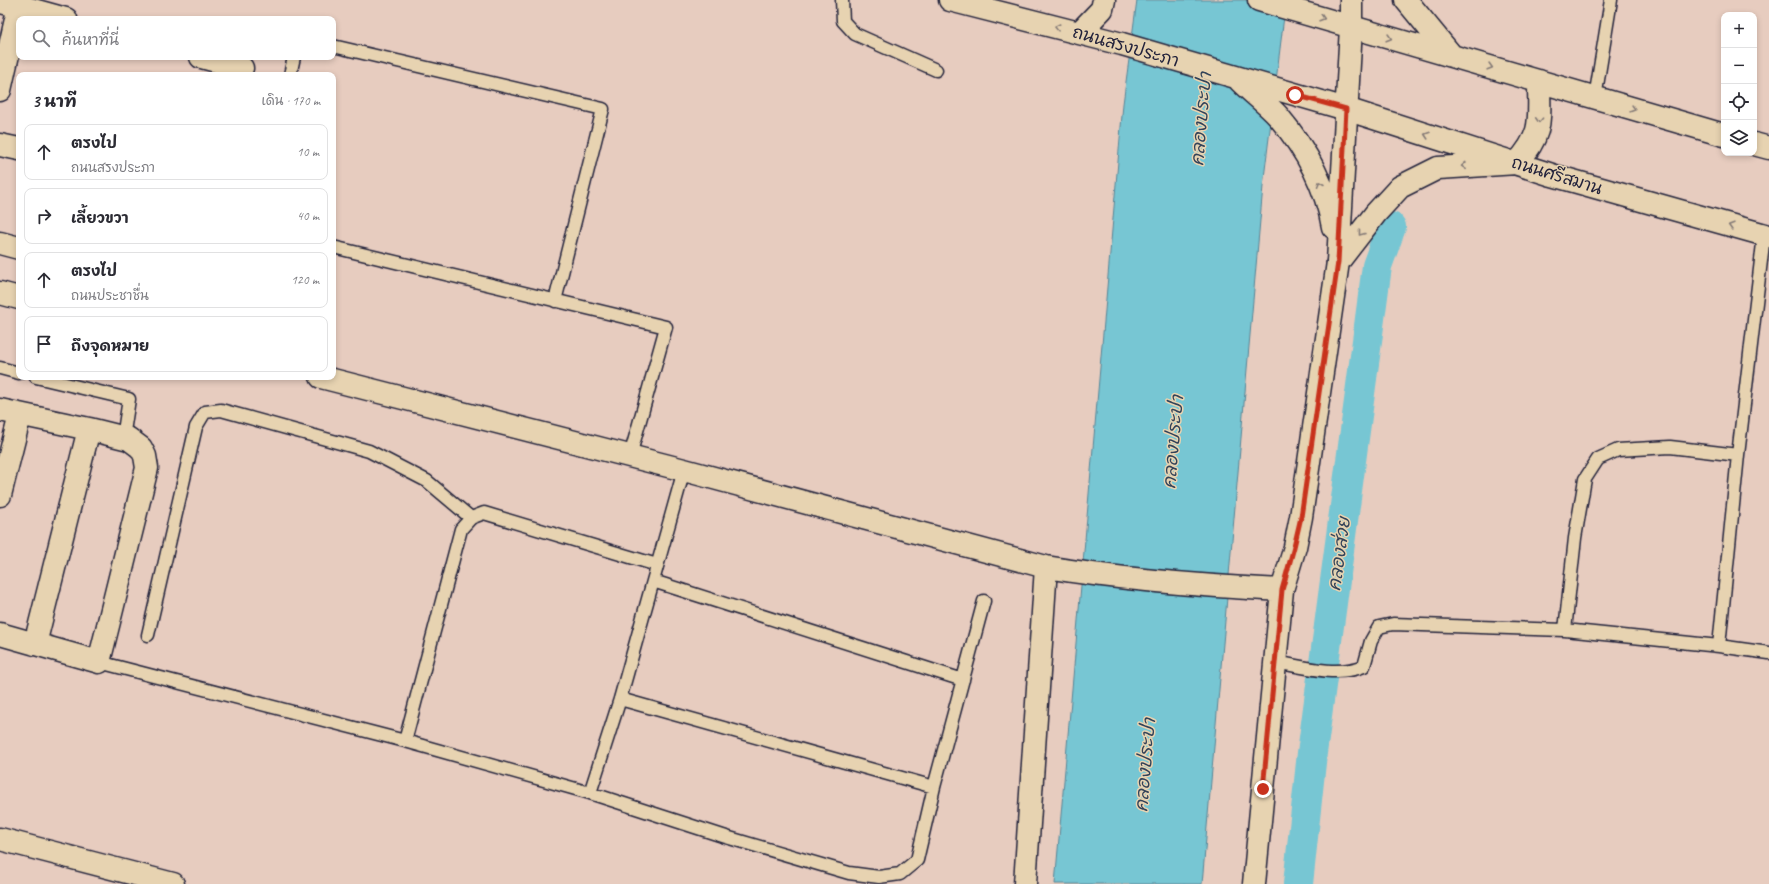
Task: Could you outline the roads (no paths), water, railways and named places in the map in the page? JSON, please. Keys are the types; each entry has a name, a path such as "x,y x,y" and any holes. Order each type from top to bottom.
{"street":[{"name":"ถนนสรงประภา","path":"950,0 1080,32 1346,109"},
{"path":"1080,32 1102,9 1104,0"},
{"path":"1259,0 1721,134"},
{"path":"1254,884 1282,590 1301,517 1338,262 1352,27 1351,0"},
{"path":"1406,0 1452,56"},
{"path":"0,90 9,4 55,16"},
{"path":"212,60 242,68"},
{"path":"1236,77 1278,116 1311,163 1329,205 1338,262"},
{"path":"1338,262 1376,213 1400,187 1438,168 1517,164 1531,148 1537,134 1539,122 1539,81"},
{"name":"ถนนศรีสมาน","path":"1346,109 1552,175 1766,236"},
{"path":"0,145 16,148"},
{"path":"1757,145 1769,148"},
{"path":"0,243 16,247"},
{"path":"0,294 16,297"},
{"path":"333,380 684,470 1046,568 1077,573 1282,590"},
{"path":"0,496 10,413 89,429 123,438 136,443 141,448 145,456 147,468 99,662 0,634"},
{"path":"35,644 89,429"},
{"path":"1025,884 1046,568"},
{"path":"0,839 173,884"}],"lane":[{"path":"842,0 843,21 855,34 936,70"},
{"path":"1595,98 1611,0"},
{"path":"336,47 603,109 555,301"},
{"path":"291,72 293,60"},
{"path":"1719,646 1738,454 1766,236"},
{"path":"336,248 666,328 630,456"},
{"path":"0,368 16,372"},
{"path":"49,380 129,399 123,438"},
{"path":"148,636 196,427 204,412 221,410 369,451 427,481 470,518"},
{"path":"1565,630 1575,538 1585,479 1598,459 1618,450 1670,447 1738,454"},
{"path":"590,793 620,699 684,470"},
{"path":"405,741 461,530 470,518 484,513 657,565"},
{"path":"653,581 963,680"},
{"path":"99,662 405,741 590,793 711,832 849,873 879,877 900,874 917,860 934,787 984,601"},
{"path":"1275,662 1304,667 1351,671 1364,666 1371,641 1380,627 1393,624 1565,630 1719,646 1769,654"},
{"path":"620,699 934,787"}],"water":[{"name":"คลองประปา","path":"1137,0 1286,0 1263,186 1202,884 1055,884 1123,104"}],"waterway":[{"name":"คลองส่วย","path":"1298,884 1312,753 1377,266 1391,227"}]}
